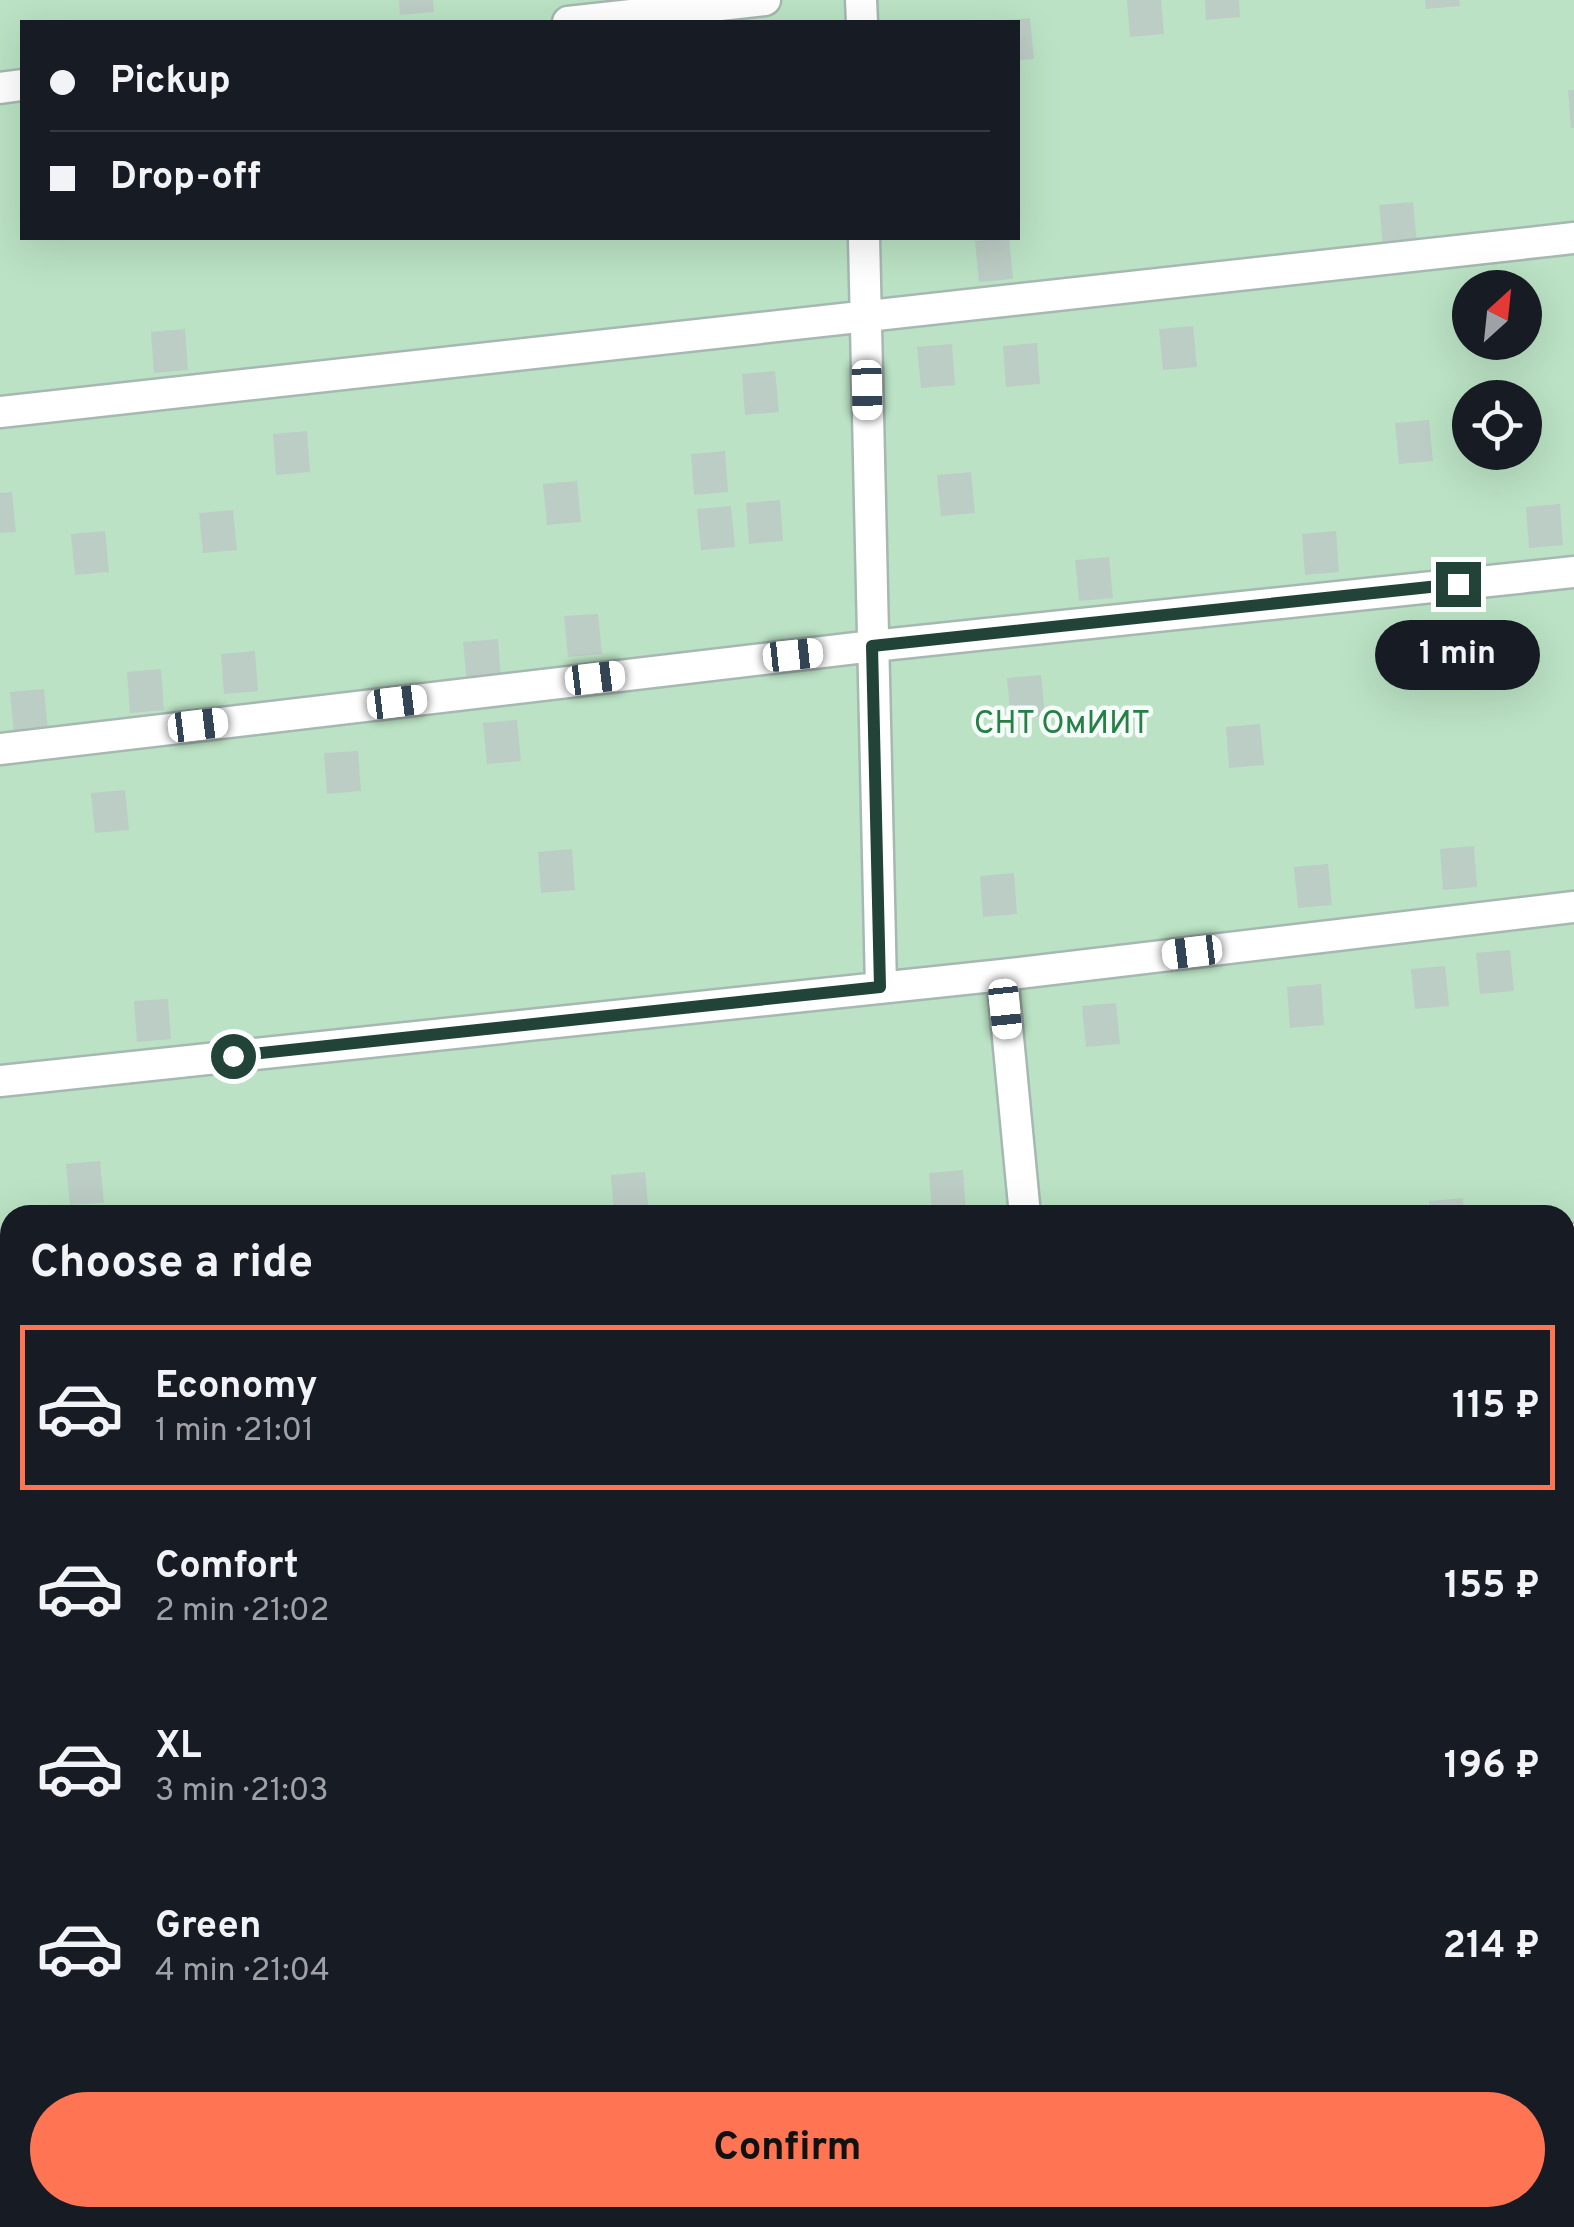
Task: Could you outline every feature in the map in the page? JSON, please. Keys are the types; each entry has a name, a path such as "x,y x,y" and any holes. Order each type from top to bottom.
{"street":[{"path":"586,20 765,0"},
{"path":"0,412 1574,238"},
{"path":"864,240 880,987"},
{"path":"0,749 872,646 1574,572"},
{"path":"0,1081 1002,975 1574,907"},
{"path":"1002,975 1024,1205"}],"green space":[{"name":"СНТ ОмИИТ","path":"0,0 1574,0 1574,1205 0,1205"}],"building":[{"path":"399,0 433,0 434,12 400,15"},
{"path":"1127,0 1161,0 1164,34 1130,37"},
{"path":"1205,0 1239,0 1240,17 1206,20"},
{"path":"1425,0 1459,0 1460,6 1426,9"},
{"path":"1030,18 1034,59 1020,60 1020,20 1007,20"},
{"path":"1568,90 1574,90 1574,128 1571,128"},
{"path":"1413,202 1417,243 1383,246 1379,205"},
{"path":"1009,240 1013,279 979,282 975,241"},
{"path":"1193,326 1197,367 1163,370 1159,329"},
{"path":"185,329 188,370 154,373 151,332"},
{"path":"1037,343 1040,384 1006,387 1003,346"},
{"path":"952,344 955,385 921,388 917,347"},
{"path":"775,371 779,412 745,415 742,374"},
{"path":"1429,420 1433,461 1399,464 1395,423"},
{"path":"307,431 310,472 276,475 273,434"},
{"path":"725,451 728,492 694,495 691,454"},
{"path":"971,472 975,513 941,516 937,475"},
{"path":"577,481 581,522 547,525 543,484"},
{"path":"12,492 16,532 0,533 0,493"},
{"path":"780,500 783,541 749,544 746,503"},
{"path":"1560,504 1563,545 1529,548 1526,507"},
{"path":"731,506 735,547 701,550 697,509"},
{"path":"233,510 237,550 203,553 199,513"},
{"path":"105,531 109,572 75,575 71,534"},
{"path":"1336,531 1339,572 1305,575 1302,534"},
{"path":"1109,557 1113,598 1079,601 1075,560"},
{"path":"598,614 602,654 568,657 564,616"},
{"path":"498,639 501,680 467,683 463,642"},
{"path":"255,651 258,691 224,694 221,654"},
{"path":"161,669 164,710 130,713 127,672"},
{"path":"1041,675 1045,716 1011,719 1007,678"},
{"path":"44,689 48,730 14,733 10,692"},
{"path":"517,720 521,761 487,764 483,723"},
{"path":"1260,724 1264,765 1229,768 1226,727"},
{"path":"358,751 361,791 327,794 324,753"},
{"path":"125,790 129,830 95,833 91,793"},
{"path":"1474,846 1477,887 1443,890 1440,849"},
{"path":"572,849 575,890 541,893 538,852"},
{"path":"1328,864 1332,905 1298,908 1294,867"},
{"path":"1014,873 1017,914 983,917 980,876"},
{"path":"1510,950 1514,991 1480,994 1476,953"},
{"path":"1445,966 1449,1006 1415,1009 1411,969"},
{"path":"1321,984 1324,1025 1290,1028 1287,987"},
{"path":"168,999 171,1039 137,1042 134,1001"},
{"path":"1116,1003 1120,1044 1086,1047 1082,1006"},
{"path":"100,1161 104,1203 70,1205 66,1164"},
{"path":"963,1170 966,1205 931,1205 929,1173"},
{"path":"645,1172 648,1205 613,1205 611,1175"},
{"path":"1463,1198 1463,1205 1429,1205 1429,1201"}],"route":[{"path":"233,1056 880,987 872,646 1458,584"}]}
